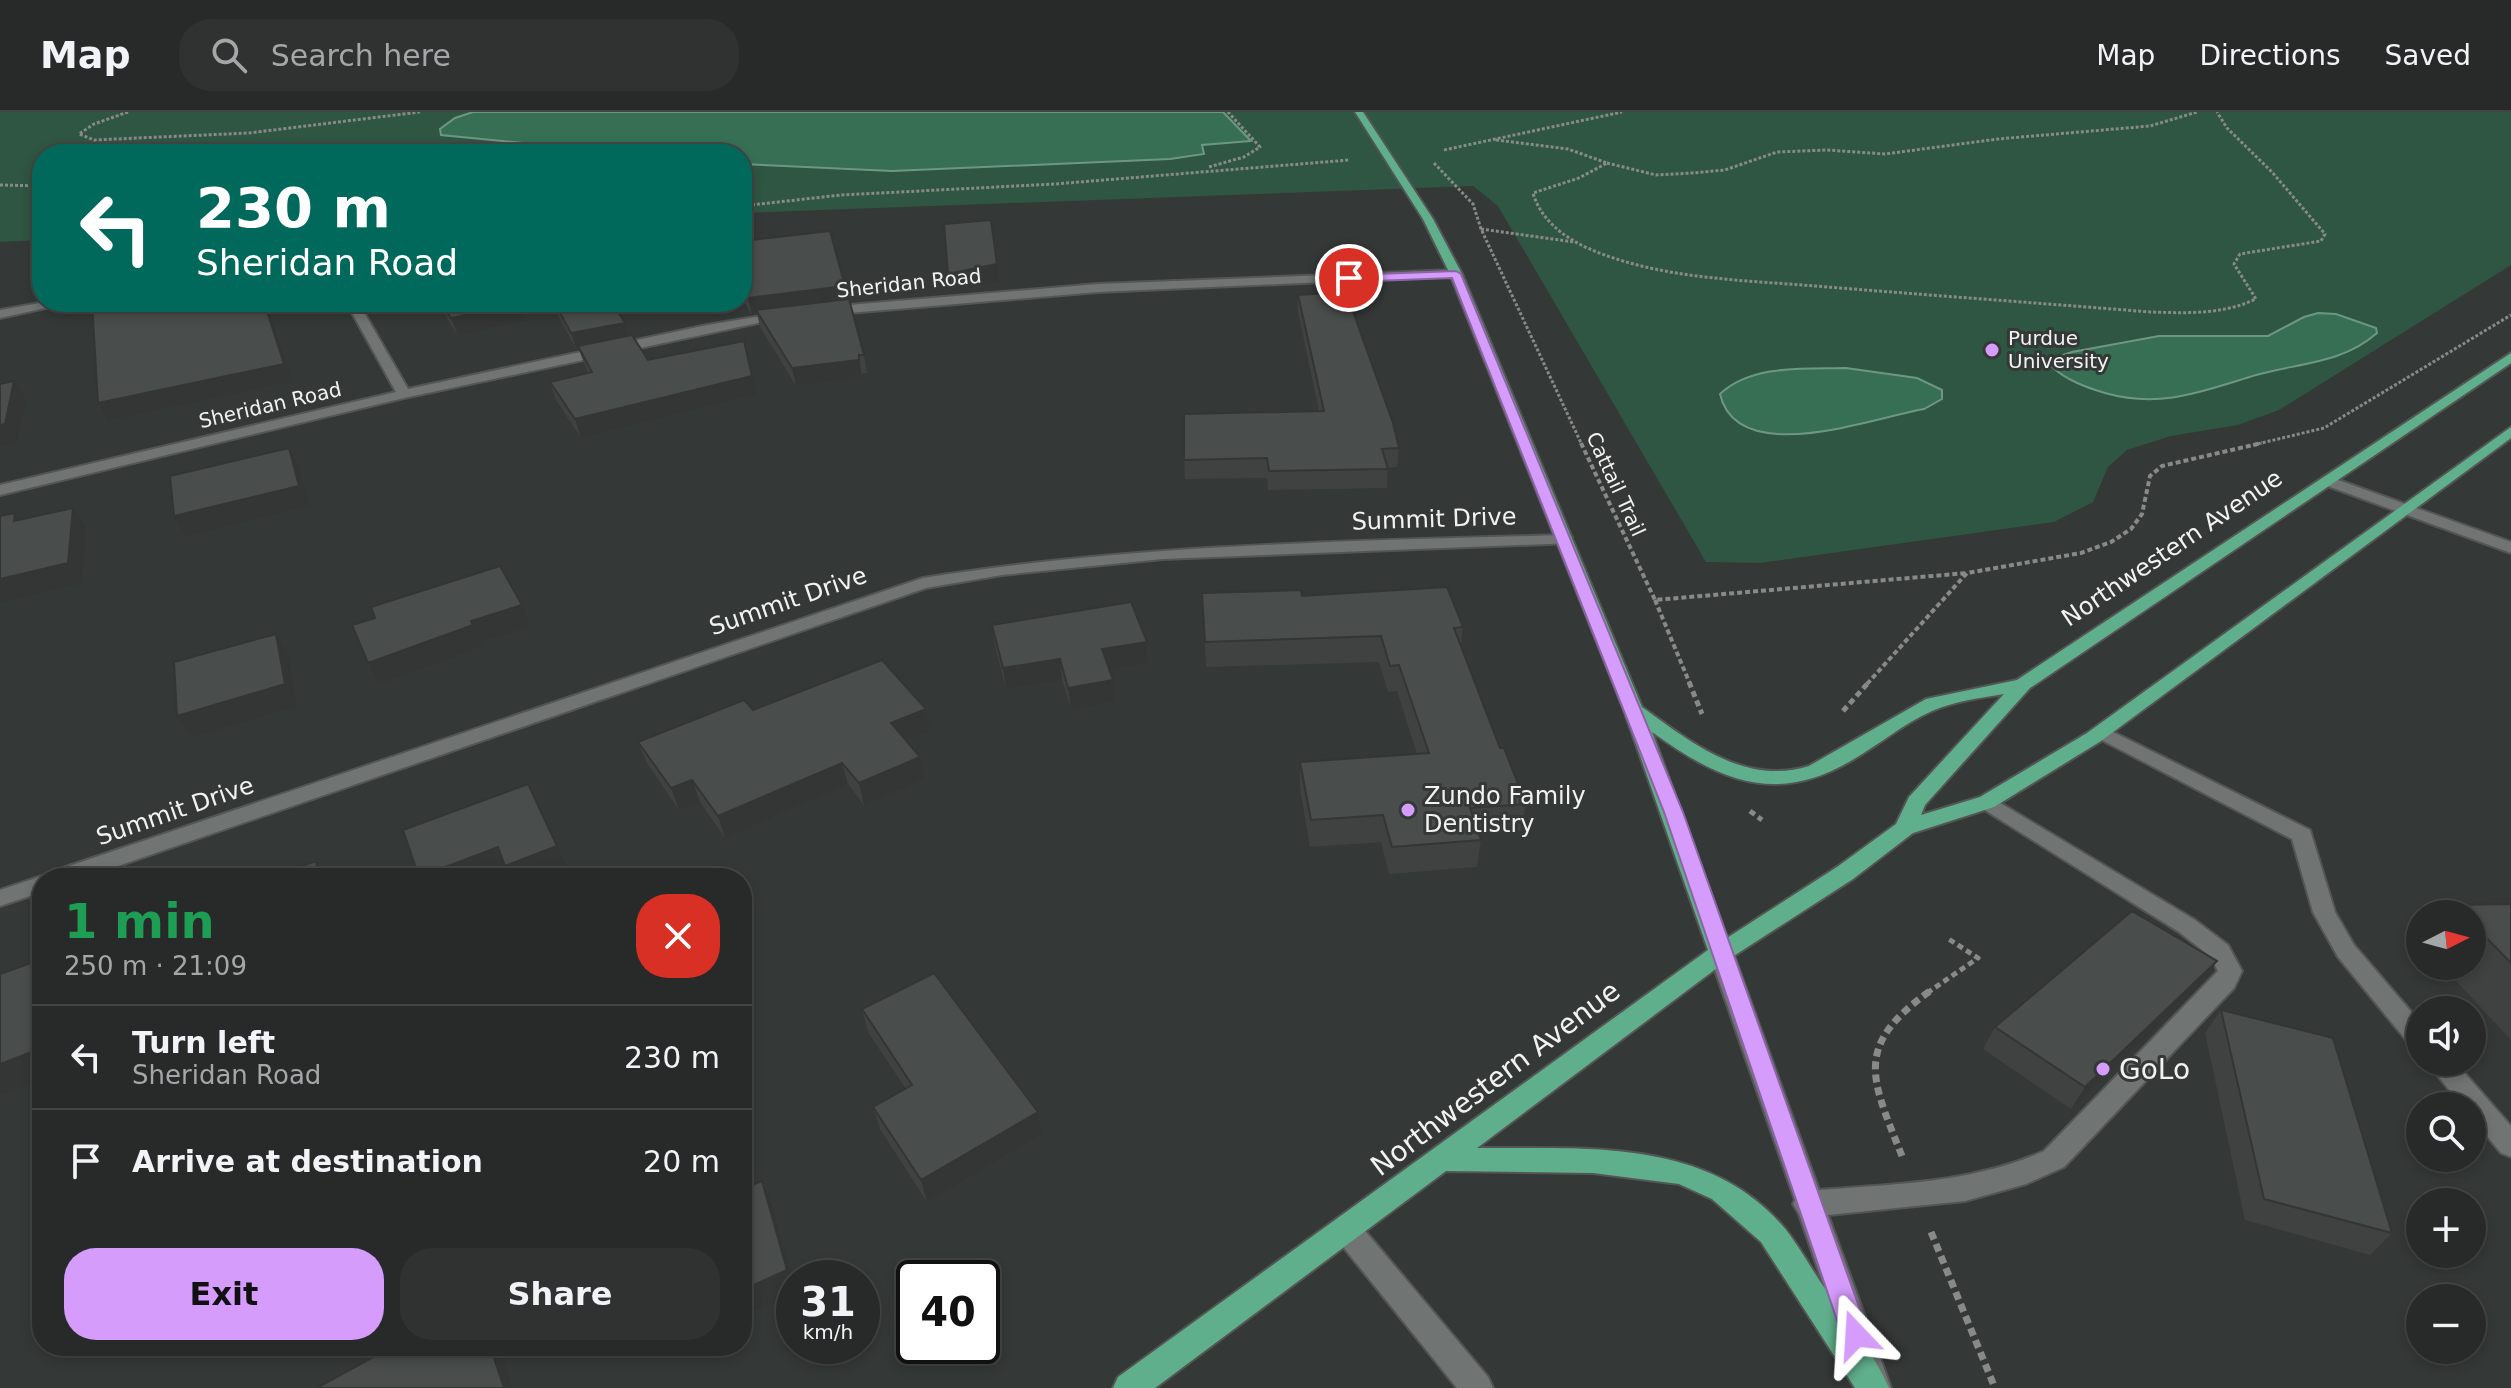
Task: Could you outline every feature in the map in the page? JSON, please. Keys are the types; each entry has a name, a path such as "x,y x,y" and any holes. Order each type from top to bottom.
{"main road":[{"path":"1359,112 1428,219 1456,274 1634,710 1721,953"},
{"name":"Northwestern Avenue","path":"1905,828 1916,802 2023,684 2511,357"},
{"name":"Northwestern Avenue","path":"1129,1388 1721,953 1845,873 1905,828 1987,802 2101,732 2511,431"},
{"path":"1634,710 1687,748 1729,770 1777,780 1818,771 1925,706 2023,684"},
{"path":"1440,1159 1593,1161 1649,1167 1682,1172 1722,1190 1771,1233 1874,1388"}],"street":[{"name":"Sheridan Road","path":"0,490 404,394 693,332 818,312 1098,288 1456,274"},
{"path":"0,314 32,308"},
{"path":"358,312 404,394"},
{"path":"2327,481 2511,548"},
{"name":"Summit Drive","path":"88,868 923,583 1001,568 1105,558 1566,540"},
{"path":"2101,732 2302,835 2324,912 2346,951 2406,1022"},
{"path":"1807,1204 1992,1184 2027,1173 2054,1159 2226,981 2230,971 2220,951 2187,926 1987,802"},
{"path":"0,898 32,887"},
{"path":"1721,953 1874,1388"},
{"path":"2452,1076 2511,1145"},
{"path":"1346,1229 1477,1388"}],"path":[{"path":"128,112 94,124 79,134 107,140 234,134 420,112"},
{"path":"1201,169 1244,157 1260,147 1228,112"},
{"path":"1444,150 1622,112"},
{"path":"1496,140 1568,149 1656,175 1725,170 1777,152 1827,150 1885,154 1998,139 2150,126 2197,112"},
{"path":"1481,229 1575,242 1602,254 1657,267 1751,281 2150,312 2243,307 2256,299 2234,264 2240,254 2321,241 2325,234 2272,172 2227,128 2217,112"},
{"path":"752,205 841,195 1055,184 1201,169 1349,160"},
{"name":"Cattail Trail","path":"1433,162 1473,204 1481,229 1655,600 1705,719"},
{"path":"1575,242 1534,200 1533,193 1579,178 1607,163"},
{"path":"0,185 32,186"},
{"path":"1655,600 1967,573 2081,553 2111,542 2131,529 2142,514 2150,476 2162,466 2324,428 2511,315"},
{"path":"1837,718 1967,573"},
{"path":"1749,810 1762,820"},
{"path":"1947,938 1978,958 1890,1022 1875,1050 1877,1075 1891,1128 1995,1388"}],"shaded area":[{"name":"Purdue University","path":"0,112 2511,112 2511,265 2279,410 2238,425 2171,436 2127,450 2108,467 2093,502 2054,522 1760,563 1706,562 1498,206 1473,186 752,213 752,144 32,144 32,240 0,242"},
{"path":"473,112 1223,112 1251,141 1202,145 1204,154 1170,159 892,171 752,164 752,144 533,144 441,135 440,129 455,118"},
{"path":"2318,313 2336,314 2376,328 2377,333 2334,357 2163,399 2105,393 2076,382 2051,366 2057,357 2072,352 2159,336 2268,336"},
{"path":"1846,368 1917,378 1942,390 1942,399 1924,409 1842,428 1779,434 1752,429 1732,417 1720,394 1747,377 1763,373"}],"building":[{"path":"991,220 997,264 948,274 944,224"},
{"path":"830,231 845,286 752,298 752,240"},
{"path":"1346,292 1399,448 1382,449 1388,469 1269,471 1267,458 1184,460 1184,414 1324,411 1298,295"},
{"path":"849,299 864,355 859,355 859,360 792,368 756,310"},
{"path":"93,312 267,312 284,364 98,403"},
{"path":"447,312 479,312 451,318"},
{"path":"559,312 618,312 625,323 571,333"},
{"path":"632,335 648,360 744,341 752,376 575,419 550,382 592,372 578,346"},
{"path":"14,381 5,424 0,425 0,384"},
{"path":"289,448 299,486 174,516 170,476"},
{"path":"73,508 68,563 0,579 0,516 15,513 14,521"},
{"path":"500,566 522,605 471,621 473,625 368,663 352,625 375,618 371,607"},
{"path":"1447,587 1463,627 1454,628 1500,748 1504,748 1526,804 1470,808 1481,840 1392,847 1383,815 1311,820 1300,762 1429,753 1399,665 1390,666 1381,636 1205,642 1202,593 1301,590 1302,596"},
{"path":"1131,602 1147,642 1102,649 1113,680 1068,688 1060,659 1003,668 992,625"},
{"path":"276,634 285,684 177,716 174,662"},
{"path":"882,660 926,709 891,723 920,757 859,783 842,763 718,816 692,780 671,788 638,742 744,700 753,710"},
{"path":"528,784 557,846 505,866 498,847 443,868 416,868 403,830"},
{"path":"316,861 317,868 297,868"},
{"path":"2486,904 2511,904 2511,963 2486,937"},
{"path":"2132,911 2217,961 2085,1087 1995,1027"},
{"path":"32,963 32,1052 0,1064 0,974"},
{"path":"934,973 1038,1112 921,1180 873,1107 912,1085 862,1009"},
{"path":"2221,1010 2333,1038 2392,1233 2264,1199"},
{"path":"762,1181 784,1260 776,1260 776,1275 752,1286 752,1185"},
{"path":"375,1356 493,1356 504,1388 317,1388"}],"place":[{"name":"Purdue University","path":"1992,350"},
{"name":"Zundo Family Dentistry","path":"1408,810"},
{"name":"GoLo","path":"2103,1069"}],"route":[{"path":"1349,278 1456,274 1566,540 1673,812 1772,1104 1856,1335"}]}
